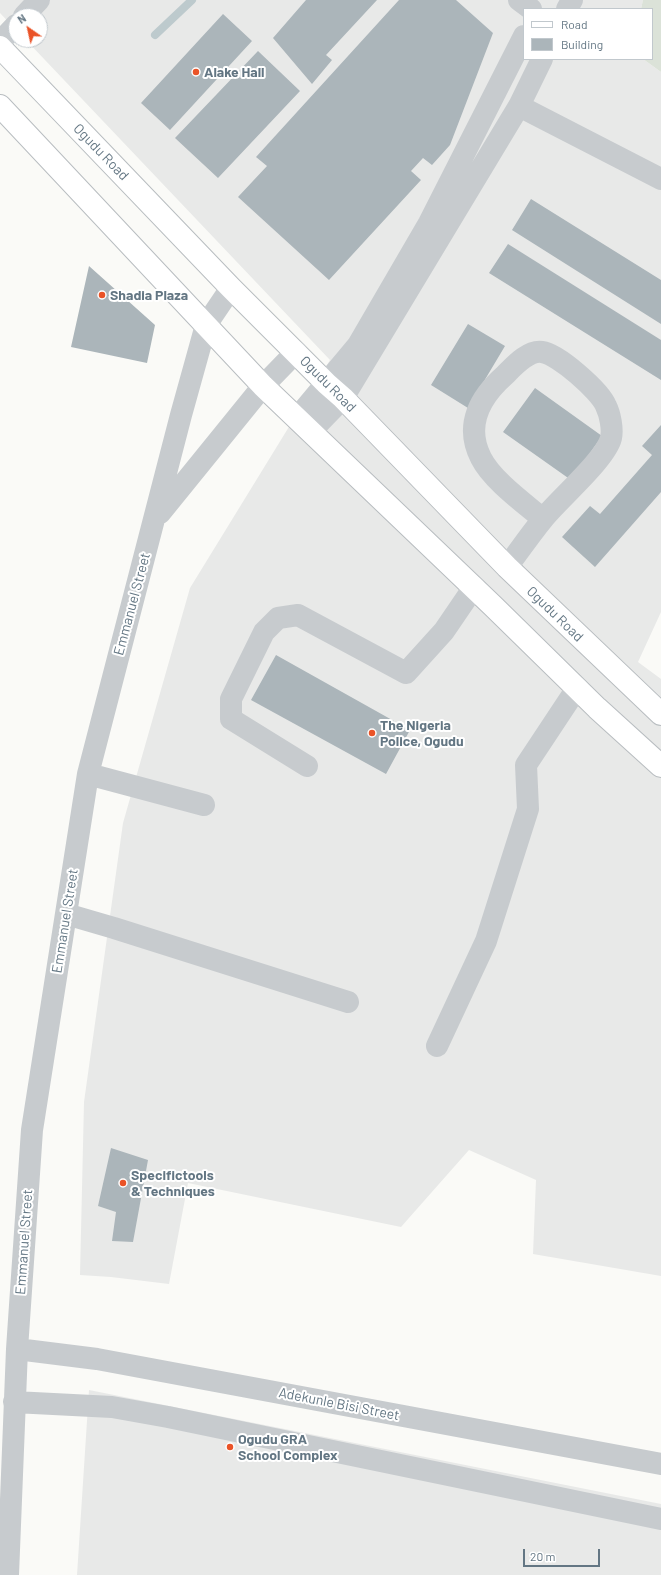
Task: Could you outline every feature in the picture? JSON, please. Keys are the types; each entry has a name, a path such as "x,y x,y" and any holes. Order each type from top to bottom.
{"main road":[{"name":"Ogudu Road","path":"0,47 231,288 327,384 343,398 507,568 661,714"},
{"path":"0,106 263,386 474,587 576,688 661,766"}],"street":[{"path":"32,8 39,0"},
{"path":"519,0 530,8"},
{"path":"0,42 8,33"},
{"path":"304,425 327,384 358,345 429,223 523,38"},
{"path":"304,425 343,398 519,106 542,60"},
{"path":"519,106 661,178"},
{"name":"Emmanuel Street","path":"8,1575 14,1402 32,1130 88,774 181,415 206,325 231,288"},
{"path":"155,518 263,386 296,352"},
{"path":"507,568 543,519 601,456 611,438 609,412 606,404 600,396 566,365 542,352 535,353 521,360 490,389 476,414 474,433 481,458 491,472 508,490 543,519"},
{"path":"308,766 231,719 231,699 264,632 278,618 298,615 406,673 444,631 474,587"},
{"path":"437,1046 486,940 528,809 526,764 576,688"},
{"path":"88,774 204,805"},
{"path":"66,914 348,1002"},
{"name":"Adekunle Bisi Street","path":"17,1349 97,1359 661,1464"},
{"path":"14,1402 112,1407 168,1417 661,1519"}],"shaded area":[{"path":"0,0 643,0 641,8 523,8 523,60 644,60 661,72 661,612 638,662 661,679 661,1276 533,1254 536,1180 469,1150 401,1227 188,1183 169,1284 80,1275 84,1102 123,823 190,588 330,360 34,48 48,48 48,8 8,8 8,22 0,13"},
{"path":"643,0 661,0 661,72 644,60 653,60 653,8 641,8"},
{"name":"Ogudu GRA School Complex","path":"89,1390 661,1504 661,1575 77,1575"}],"building":[{"path":"306,0 377,0 326,55 332,60 312,84 273,38"},
{"path":"399,0 456,0 493,33 450,145 432,165 423,158 411,171 421,180 329,280 238,197 267,166 256,157"},
{"name":"Alake Hall","path":"223,14 252,41 170,130 141,103"},
{"path":"258,51 300,91 218,178 175,138"},
{"path":"531,199 661,280 661,324 512,230"},
{"path":"508,244 661,340 661,380 489,273"},
{"name":"Shadia Plaza","path":"89,266 155,325 147,363 71,347"},
{"path":"468,324 505,346 468,408 431,385"},
{"path":"535,388 602,436 571,480 503,432"},
{"path":"661,425 661,492 595,567 562,537 590,506 600,514 652,455 642,446"},
{"path":"276,655 410,730 386,774 251,700"},
{"name":"Specifictools & Techniques","path":"111,1148 148,1160 133,1242 112,1241 116,1212 98,1206"}],"waterway":[{"path":"155,35 192,0"}],"place":[{"name":"Alake Hall","path":"196,72"},
{"name":"Shadia Plaza","path":"102,295"},
{"name":"The Nigeria Police, Ogudu","path":"372,733"},
{"name":"Specifictools & Techniques","path":"123,1183"},
{"name":"Ogudu GRA School Complex","path":"230,1447"}]}
